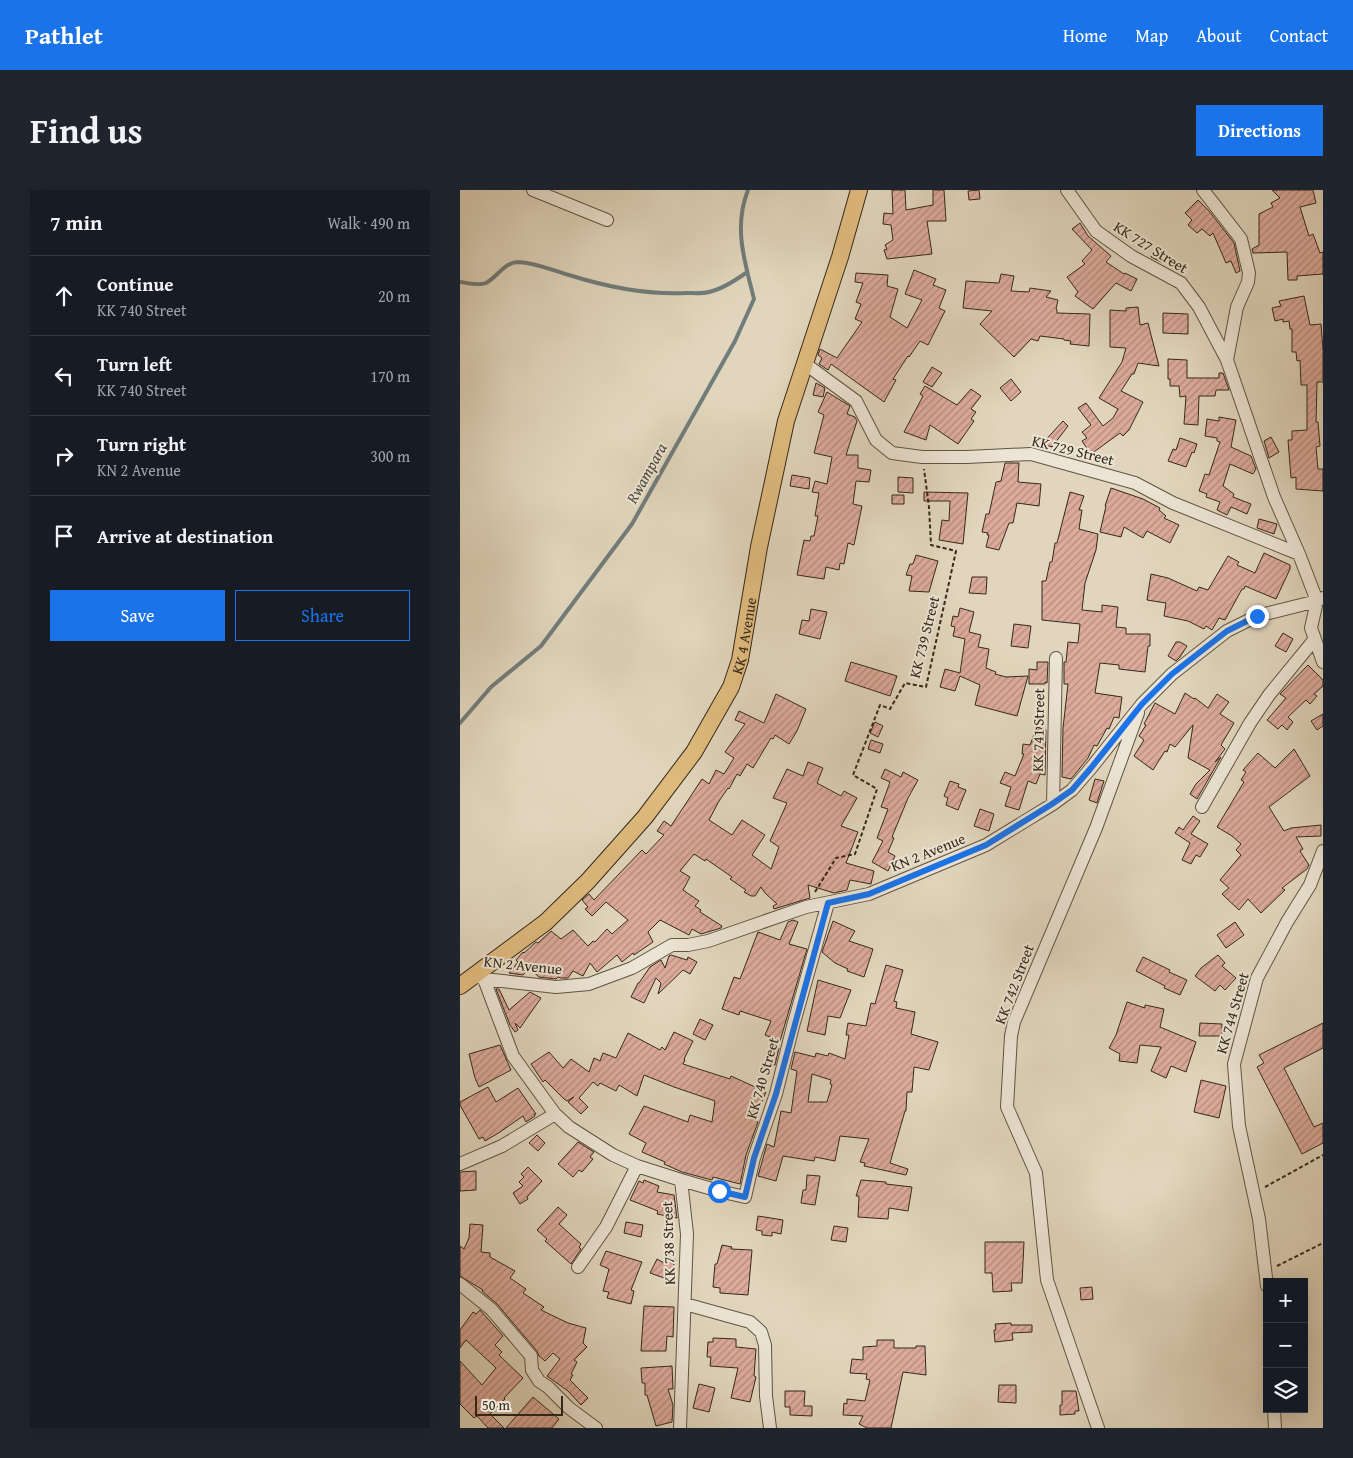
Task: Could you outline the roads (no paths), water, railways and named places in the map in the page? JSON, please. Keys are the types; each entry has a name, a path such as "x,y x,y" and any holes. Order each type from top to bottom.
{"main road":[{"name":"KK 4 Avenue","path":"460,986 478,977 546,922 588,881 645,817 694,752 731,686 740,660 759,547 786,421 840,257 859,190"}],"street":[{"path":"533,190 607,220"},
{"name":"KK 727 Street","path":"1067,190 1096,231 1131,256 1181,283 1199,307 1227,360 1274,496 1320,600"},
{"path":"1202,190 1241,239 1249,273 1248,282 1237,306 1227,360"},
{"name":"KK 729 Street","path":"804,362 856,401 876,440 892,454 922,457 1031,454 1134,483 1173,503 1300,554"},
{"path":"1320,600 1311,628 1323,662"},
{"name":"KN 2 Avenue","path":"478,977 556,987 589,984 632,968 672,946 708,941 806,907 869,894 986,845 1072,790 1142,704 1172,674 1227,631 1257,616 1320,600"},
{"path":"1202,807 1250,723 1269,695 1314,640"},
{"name":"KK 741 Street","path":"1052,804 1056,658"},
{"name":"KK 742 Street","path":"1098,1428 1047,1280 1036,1173 1007,1107 1011,1036 1018,1014 1096,828 1142,704"},
{"name":"KK 744 Street","path":"1266,1278 1254,1193 1240,1126 1234,1064 1257,978 1287,922 1310,885 1323,851"},
{"name":"KK 740 Street","path":"681,1180 745,1197 754,1158 776,1094 828,903"},
{"name":"KK 738 Street","path":"478,977 513,1056 555,1114 576,1132 613,1155 637,1166 681,1180 686,1234 685,1304 750,1322 760,1332 765,1345 766,1396 770,1428"},
{"path":"460,1164 502,1146 555,1114"},
{"path":"578,1267 606,1227 637,1166"},
{"path":"460,1284 491,1309 531,1356 532,1370 539,1381 548,1387 569,1408 596,1428"},
{"path":"680,1428 685,1304"},
{"path":"1274,1413 1275,1428"}],"waterway":[{"name":"Rwampara","path":"460,723 491,687 541,646 632,524 735,341 754,299 744,258 741,231 741,218 748,190"},
{"path":"460,282 486,283 509,264 518,262 538,265 583,279 627,289 656,293 700,293 719,289 746,273"}]}
